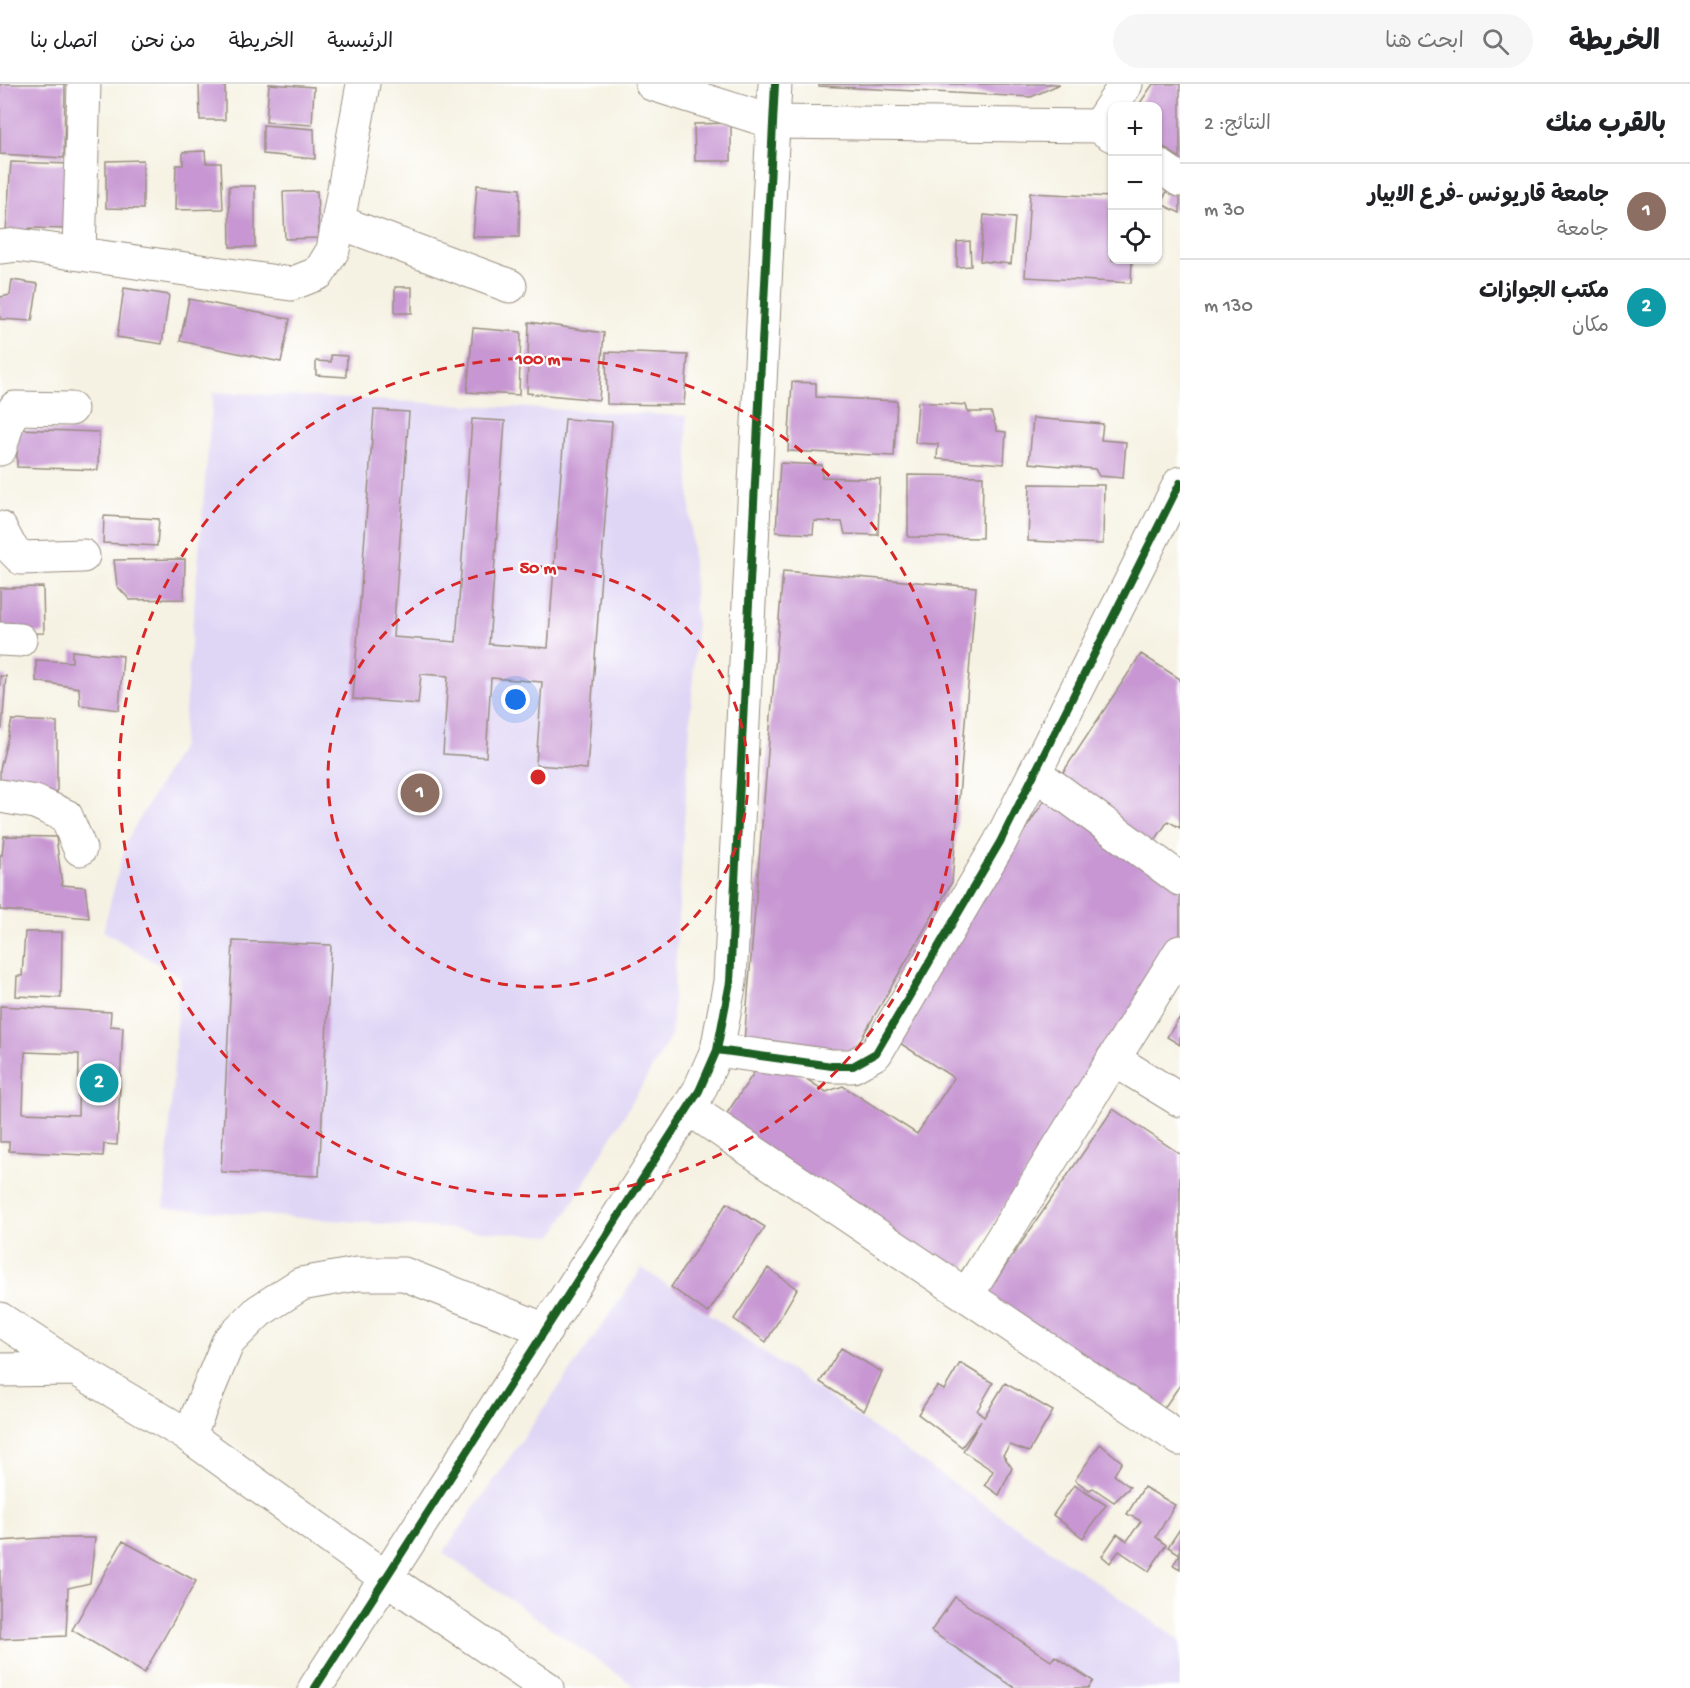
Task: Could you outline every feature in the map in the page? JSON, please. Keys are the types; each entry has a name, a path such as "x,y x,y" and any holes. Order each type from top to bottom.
{"street":[{"path":"79,254 84,84"},
{"path":"0,247 17,245 291,284 319,273 333,250 363,84"},
{"path":"652,84 773,122 1105,130 1126,84"},
{"path":"315,1688 699,1091 717,1050 730,981 775,84"},
{"path":"1162,168 1180,180"},
{"path":"339,222 510,286"},
{"path":"0,449 8,421 15,408 71,409"},
{"path":"717,1050 832,1066 853,1066 876,1053 1000,842 1180,483"},
{"path":"0,528 9,547 21,558 83,556"},
{"path":"1035,773 1180,879"},
{"path":"0,796 35,802 66,816 80,849"},
{"path":"967,1295 1180,952"},
{"path":"1113,1059 1180,1100"},
{"path":"688,1108 967,1295 1177,1429"},
{"path":"189,1436 228,1342 259,1311 301,1284 357,1274 404,1274 546,1330"},
{"path":"0,1319 76,1369 189,1436 386,1578 547,1688"},
{"path":"0,1370 76,1369"}],"shaded area":[{"path":"213,392 686,416 696,628 671,1036 553,1236 164,1208 180,977 103,931 126,842 182,745"},
{"path":"642,1268 1180,1640 1180,1688 637,1688 443,1553"}],"building":[{"path":"0,84 65,84 64,158 0,154"},
{"path":"199,84 225,84 225,120 200,120"},
{"path":"269,84 314,87 312,125 266,122"},
{"path":"819,84 1060,84 1031,97 819,86"},
{"path":"1153,84 1180,84 1180,158 1162,147 1162,102 1141,102"},
{"path":"731,123 731,161 695,161 694,124"},
{"path":"263,125 314,129 315,159 263,154"},
{"path":"205,151 206,163 221,163 223,209 175,210 176,165 183,165 183,152"},
{"path":"143,160 143,209 106,208 106,161"},
{"path":"11,162 70,164 68,229 30,228 23,234 6,232"},
{"path":"477,185 520,189 519,237 473,237"},
{"path":"229,186 255,186 255,247 230,247"},
{"path":"317,191 319,238 285,239 283,192"},
{"path":"1167,191 1180,197 1180,213 1162,204"},
{"path":"1030,193 1108,197 1108,264 1132,264 1131,283 1025,277"},
{"path":"984,215 1015,218 1011,264 980,261"},
{"path":"970,241 971,266 957,267 957,242"},
{"path":"12,280 38,284 32,321 0,319 0,297 10,295"},
{"path":"395,287 412,287 412,313 395,313"},
{"path":"124,288 169,295 162,344 117,337"},
{"path":"189,299 290,319 281,362 180,341"},
{"path":"529,322 604,333 599,400 527,393"},
{"path":"473,328 521,332 519,395 467,392"},
{"path":"606,352 688,355 684,405 607,404"},
{"path":"331,355 347,356 346,377 316,375 316,361 331,362"},
{"path":"792,382 816,383 816,397 897,401 894,456 788,451"},
{"path":"918,402 966,405 968,412 991,412 997,431 1006,432 1004,464 937,459 938,444 915,443"},
{"path":"374,410 409,412 393,637 456,642 472,419 505,421 489,644 548,648 565,419 612,422 587,769 536,765 542,682 491,678 486,757 443,754 448,676 421,674 418,704 353,699"},
{"path":"1033,418 1103,424 1101,440 1126,442 1123,478 1099,476 1095,469 1029,463"},
{"path":"17,429 99,432 98,470 17,467"},
{"path":"780,463 822,465 822,477 880,479 878,535 845,534 842,522 814,521 813,534 776,532"},
{"path":"908,475 983,476 982,538 908,537"},
{"path":"1030,484 1104,485 1103,544 1028,541"},
{"path":"104,516 159,519 157,546 103,543"},
{"path":"185,559 184,599 130,600 117,586 114,560"},
{"path":"783,571 976,587 952,882 854,1051 744,1042"},
{"path":"43,587 44,633 0,634 0,588"},
{"path":"72,651 123,656 119,710 80,705 79,688 36,681 36,660 72,662"},
{"path":"1141,654 1180,679 1180,828 1168,821 1141,861 1180,887 1180,941 954,1283 717,1128 767,1053 826,1092 843,1086 917,1134 954,1078 889,1036"},
{"path":"0,676 6,676 2,729 0,729"},
{"path":"12,720 57,722 57,795 0,785 0,769"},
{"path":"4,836 56,837 62,885 85,887 89,918 0,910 0,855 2,855"},
{"path":"25,932 62,932 61,998 16,996 17,976 22,976"},
{"path":"233,941 331,945 319,1176 221,1172"},
{"path":"0,1006 111,1012 110,1026 123,1027 117,1145 104,1144 103,1156 9,1151 9,1142 0,1142","holes":["25,1052 79,1054 78,1115 23,1113"]},
{"path":"1180,1017 1180,1045 1167,1037"},
{"path":"1113,1109 1180,1154 1180,1385 1160,1414 985,1296"},
{"path":"727,1203 765,1227 708,1313 671,1287"},
{"path":"768,1268 797,1289 766,1342 734,1319"},
{"path":"841,1348 882,1372 864,1411 820,1382"},
{"path":"960,1363 993,1383 977,1411 984,1417 1005,1383 1053,1411 1029,1452 1010,1445 1003,1455 1012,1468 999,1495 985,1485 993,1471 963,1451 981,1421 962,1447 918,1414 937,1386 944,1390"},
{"path":"1100,1444 1122,1462 1114,1475 1130,1487 1114,1502 1093,1488 1089,1490 1075,1480"},
{"path":"1074,1485 1106,1505 1083,1538 1053,1515"},
{"path":"1144,1487 1175,1505 1156,1537 1166,1545 1149,1571 1119,1551 1110,1563 1102,1556 1117,1534 1127,1541 1141,1521 1127,1514"},
{"path":"1180,1529 1180,1554 1168,1547"},
{"path":"95,1538 90,1583 68,1588 66,1636 0,1639 0,1541"},
{"path":"123,1541 196,1581 144,1673 72,1630"},
{"path":"1180,1554 1180,1569 1173,1565"},
{"path":"955,1597 1051,1661 1055,1656 1093,1681 1088,1688 1015,1688 931,1631"}],"cycle path":[{"path":"315,1688 699,1091 717,1050 730,982 775,84"},
{"path":"717,1050 832,1066 853,1066 876,1053 1000,842 1180,483"}],"place":[{"name":"جامعة قاريونس -فرع الابيار","path":"420,793"},
{"name":"مكتب الجوازات","path":"99,1083"}]}
